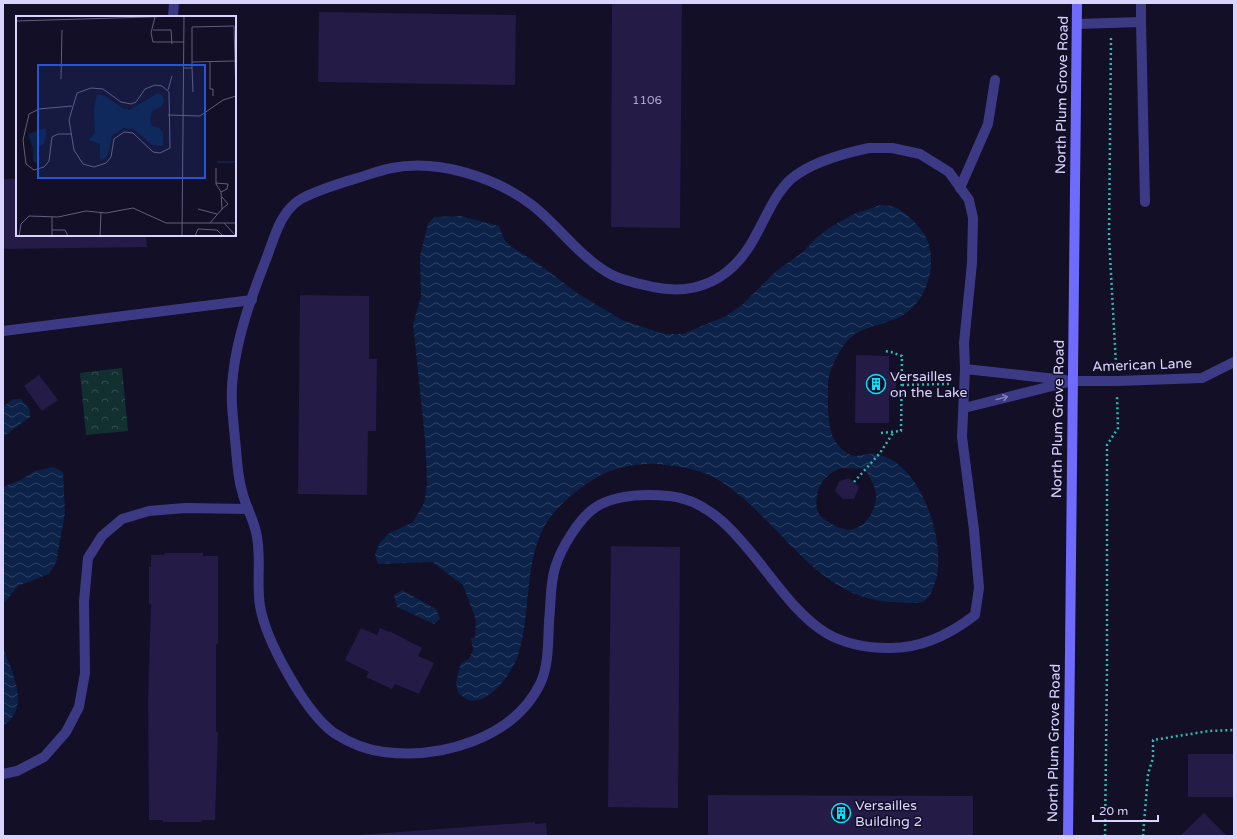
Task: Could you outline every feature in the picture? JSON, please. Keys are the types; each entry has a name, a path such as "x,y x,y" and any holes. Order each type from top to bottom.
{"street":[{"path":"173,16 174,3"},
{"name":"North Plum Grove Road","path":"1068,836 1077,3"},
{"path":"1141,3 1145,202"},
{"path":"1077,24 1141,22"},
{"path":"960,188 988,124 995,80"},
{"path":"869,148 892,148 920,154 949,172 969,200 973,218 972,263 964,343 965,383 962,437 974,530 979,588 975,615 957,629 938,638 907,648 882,648 852,644 830,635 814,625 791,602 749,550 720,519 701,506 677,496 634,495 595,508 577,527 562,548 553,572 546,662 542,682 516,715 476,741 445,749 413,753 378,752 353,743 331,731 313,711 297,689 266,628 260,603 257,535 242,492 231,405 233,374 241,337 252,300 283,217 293,204 308,195 347,181 395,167 427,166 484,177 513,191 532,205 592,261 614,276 643,285 667,290 686,289 708,284 726,274 739,261 755,239 776,198 792,178 839,154 869,148"},
{"path":"3,331 252,300"},
{"name":"American Lane","path":"1072,381 1202,378 1234,362"},
{"path":"965,369 1072,381"},
{"path":"964,408 1072,381"},
{"path":"3,774 17,771 44,757 66,732 79,707 85,673 84,601 88,558 102,536 122,519 149,512 185,508 248,509"}],"path":[{"path":"1111,23 1109,237 1116,348"},
{"path":"881,433 901,431 902,356 892,352 883,351"},
{"path":"902,385 965,383"},
{"path":"1105,836 1107,445 1118,428"},
{"path":"854,482 880,453 893,433"},
{"path":"1143,836 1148,774 1153,758 1153,740 1209,731 1234,730"}],"green space":[{"path":"122,368 128,431 86,435 80,373"}],"water":[{"path":"880,205 892,206 907,215 920,228 927,239 930,251 931,264 929,277 925,289 918,300 910,310 900,317 866,329 850,338 840,350 828,381 828,417 831,432 838,445 844,451 853,456 876,454 896,462 908,474 925,502 936,534 938,550 936,580 929,597 918,603 894,602 866,598 841,587 819,572 738,494 715,478 706,473 674,466 647,464 629,466 595,478 568,498 553,514 542,531 536,546 532,561 522,640 518,655 511,670 499,686 484,698 468,700 458,693 456,682 461,663 469,659 473,650 471,638 475,637 476,620 463,585 432,562 378,564 375,555 379,544 388,534 413,522 424,503 427,484 425,439 413,324 421,297 420,256 428,224 434,217 460,216 499,226 504,239 509,245 540,265 577,293 622,320 664,334 683,334 726,316 743,304 775,272 803,252 814,240 829,228 854,214","holes":["841,468 865,469 874,485 876,492 876,501 869,518 860,526 849,530 832,524 824,519 819,514 816,505 818,491 822,482 832,473"]},
{"path":"13,399 21,399 30,410 30,417 3,437 3,407"},
{"path":"53,467 63,472 65,513 56,563 49,574 18,586 3,604 3,487 20,480 35,471"},
{"path":"402,590 436,609 440,619 434,624 397,607 394,595"},
{"path":"3,646 14,677 18,698 17,709 12,718 3,726"}],"building":[{"path":"612,3 682,3 680,228 611,227"},
{"path":"319,12 516,15 515,85 318,82"},
{"path":"3,179 16,179 16,236 146,236 147,247 3,249"},
{"path":"300,295 369,296 369,359 377,359 376,431 368,431 367,495 298,494"},
{"name":"Versailles on the Lake","path":"856,355 889,356 889,372 896,372 896,396 889,396 889,423 855,423"},
{"path":"39,375 58,400 42,411 24,386"},
{"path":"849,478 859,487 854,499 843,499 835,491 839,481"},
{"path":"611,546 680,547 678,808 608,807"},
{"path":"165,553 203,553 203,556 218,556 216,732 218,732 215,820 202,820 202,822 163,822 163,820 149,820 148,698 151,604 149,604 149,567 151,567 151,555 164,555"},
{"path":"361,628 377,635 380,628 422,648 418,656 434,663 419,694 395,684 392,689 366,677 369,672 345,660"},
{"path":"1188,754 1234,754 1234,797 1188,797"},
{"name":"Versailles Building 2","path":"708,795 973,796 973,836 708,836"},
{"path":"1204,813 1227,836 1180,836"},
{"path":"535,822 535,824 546,823 547,836 346,836"}],"place":[{"name":"Versailles on the Lake","path":"876,384"},
{"name":"Versailles Building 2","path":"841,813"}]}
